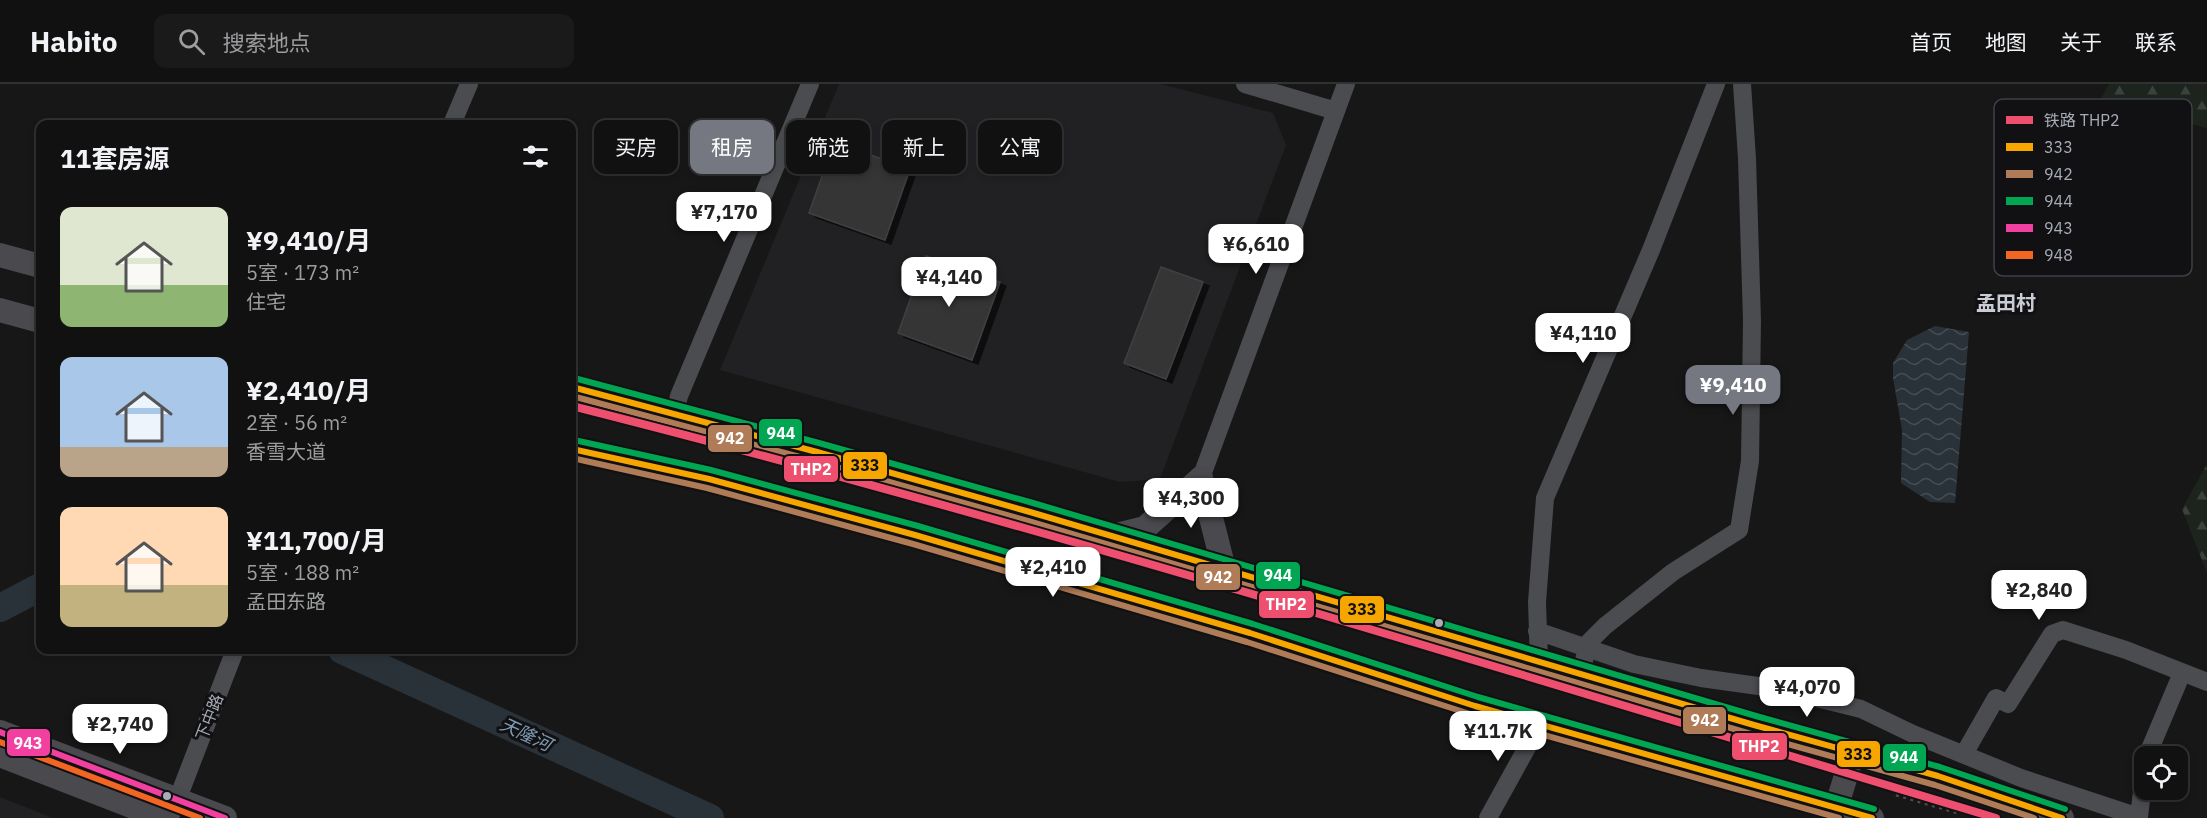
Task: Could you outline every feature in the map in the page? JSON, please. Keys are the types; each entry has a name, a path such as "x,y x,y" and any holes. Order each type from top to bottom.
{"main road":[{"path":"0,255 36,265"},
{"path":"0,310 36,320"},
{"path":"576,388 900,475 1113,536 1539,662 1938,776 2062,818"},
{"path":"576,450 709,479 915,536 1250,633 1392,680 1540,724 1872,818"},
{"path":"1113,536 1145,528 1200,478 1224,569"},
{"path":"0,732 170,812"},
{"path":"1836,808 1853,753"},
{"path":"0,755 170,812 225,818"}],"street":[{"path":"454,120 469,84"},
{"path":"675,413 679,396 810,84"},
{"path":"1245,84 1336,111"},
{"path":"1200,478 1346,84"},
{"path":"1539,662 1536,602 1545,498 1652,250 1716,84"},
{"path":"1581,674 1588,643 1605,626 1673,573 1739,530 1750,461 1752,321 1748,158 1742,84"},
{"path":"1964,754 1996,698 2008,704 2052,634 2064,630 2126,650 2207,682"},
{"path":"1537,631 1634,664 1701,678 1780,689 1861,709 2021,778 2139,817 2141,800"},
{"name":"下中路","path":"170,812 233,654"},
{"path":"2151,746 2182,673"},
{"path":"1488,818 1540,724"}],"path":[{"path":"1896,795 1958,813"}],"shaded area":[{"path":"839,84 1161,84 1273,113 1286,145 1160,479 1120,482 720,370 802,174 870,174 870,120 824,120"},
{"path":"0,797 53,818 0,818"}],"green space":[{"path":"2109,84 2207,84 2207,128 2192,124 2192,99 2101,99"},
{"path":"2207,464 2207,573 2182,509"}],"water":[{"path":"1935,326 1969,332 1955,503 1930,502 1901,483 1902,430 1893,378 1893,363 1907,340"}],"building":[{"path":"870,155 882,159 882,174 908,174 885,240 809,213 823,174 870,174"},
{"path":"926,256 1000,282 972,360 898,333"},
{"path":"1161,267 1203,282 1166,379 1124,363"}],"waterway":[{"name":"天隆河","path":"0,608 36,589"},
{"name":"天隆河","path":"351,654 710,818"}],"rail line":[{"name":"THP2","path":"576,407 930,501 1108,552 1996,818"}],"transit line":[{"name":"944","path":"576,379 1033,503 1756,716 1940,767 2065,809"},
{"name":"333","path":"576,388 1030,512 1754,725 1938,776 2062,818"},
{"name":"942","path":"576,397 1028,521 1751,734 1935,785 2034,818"},
{"name":"944","path":"576,440 711,470 918,526 1253,624 1478,697 1874,809"},
{"name":"333","path":"576,450 709,479 915,535 1250,633 1475,706 1872,818"},
{"name":"942","path":"576,459 707,488 913,544 1247,642 1473,715 1839,818"},
{"name":"943","path":"0,732 225,818"},
{"name":"948","path":"0,742 200,818"}],"district":[{"name":"孟田村","path":"2006,302"}]}
